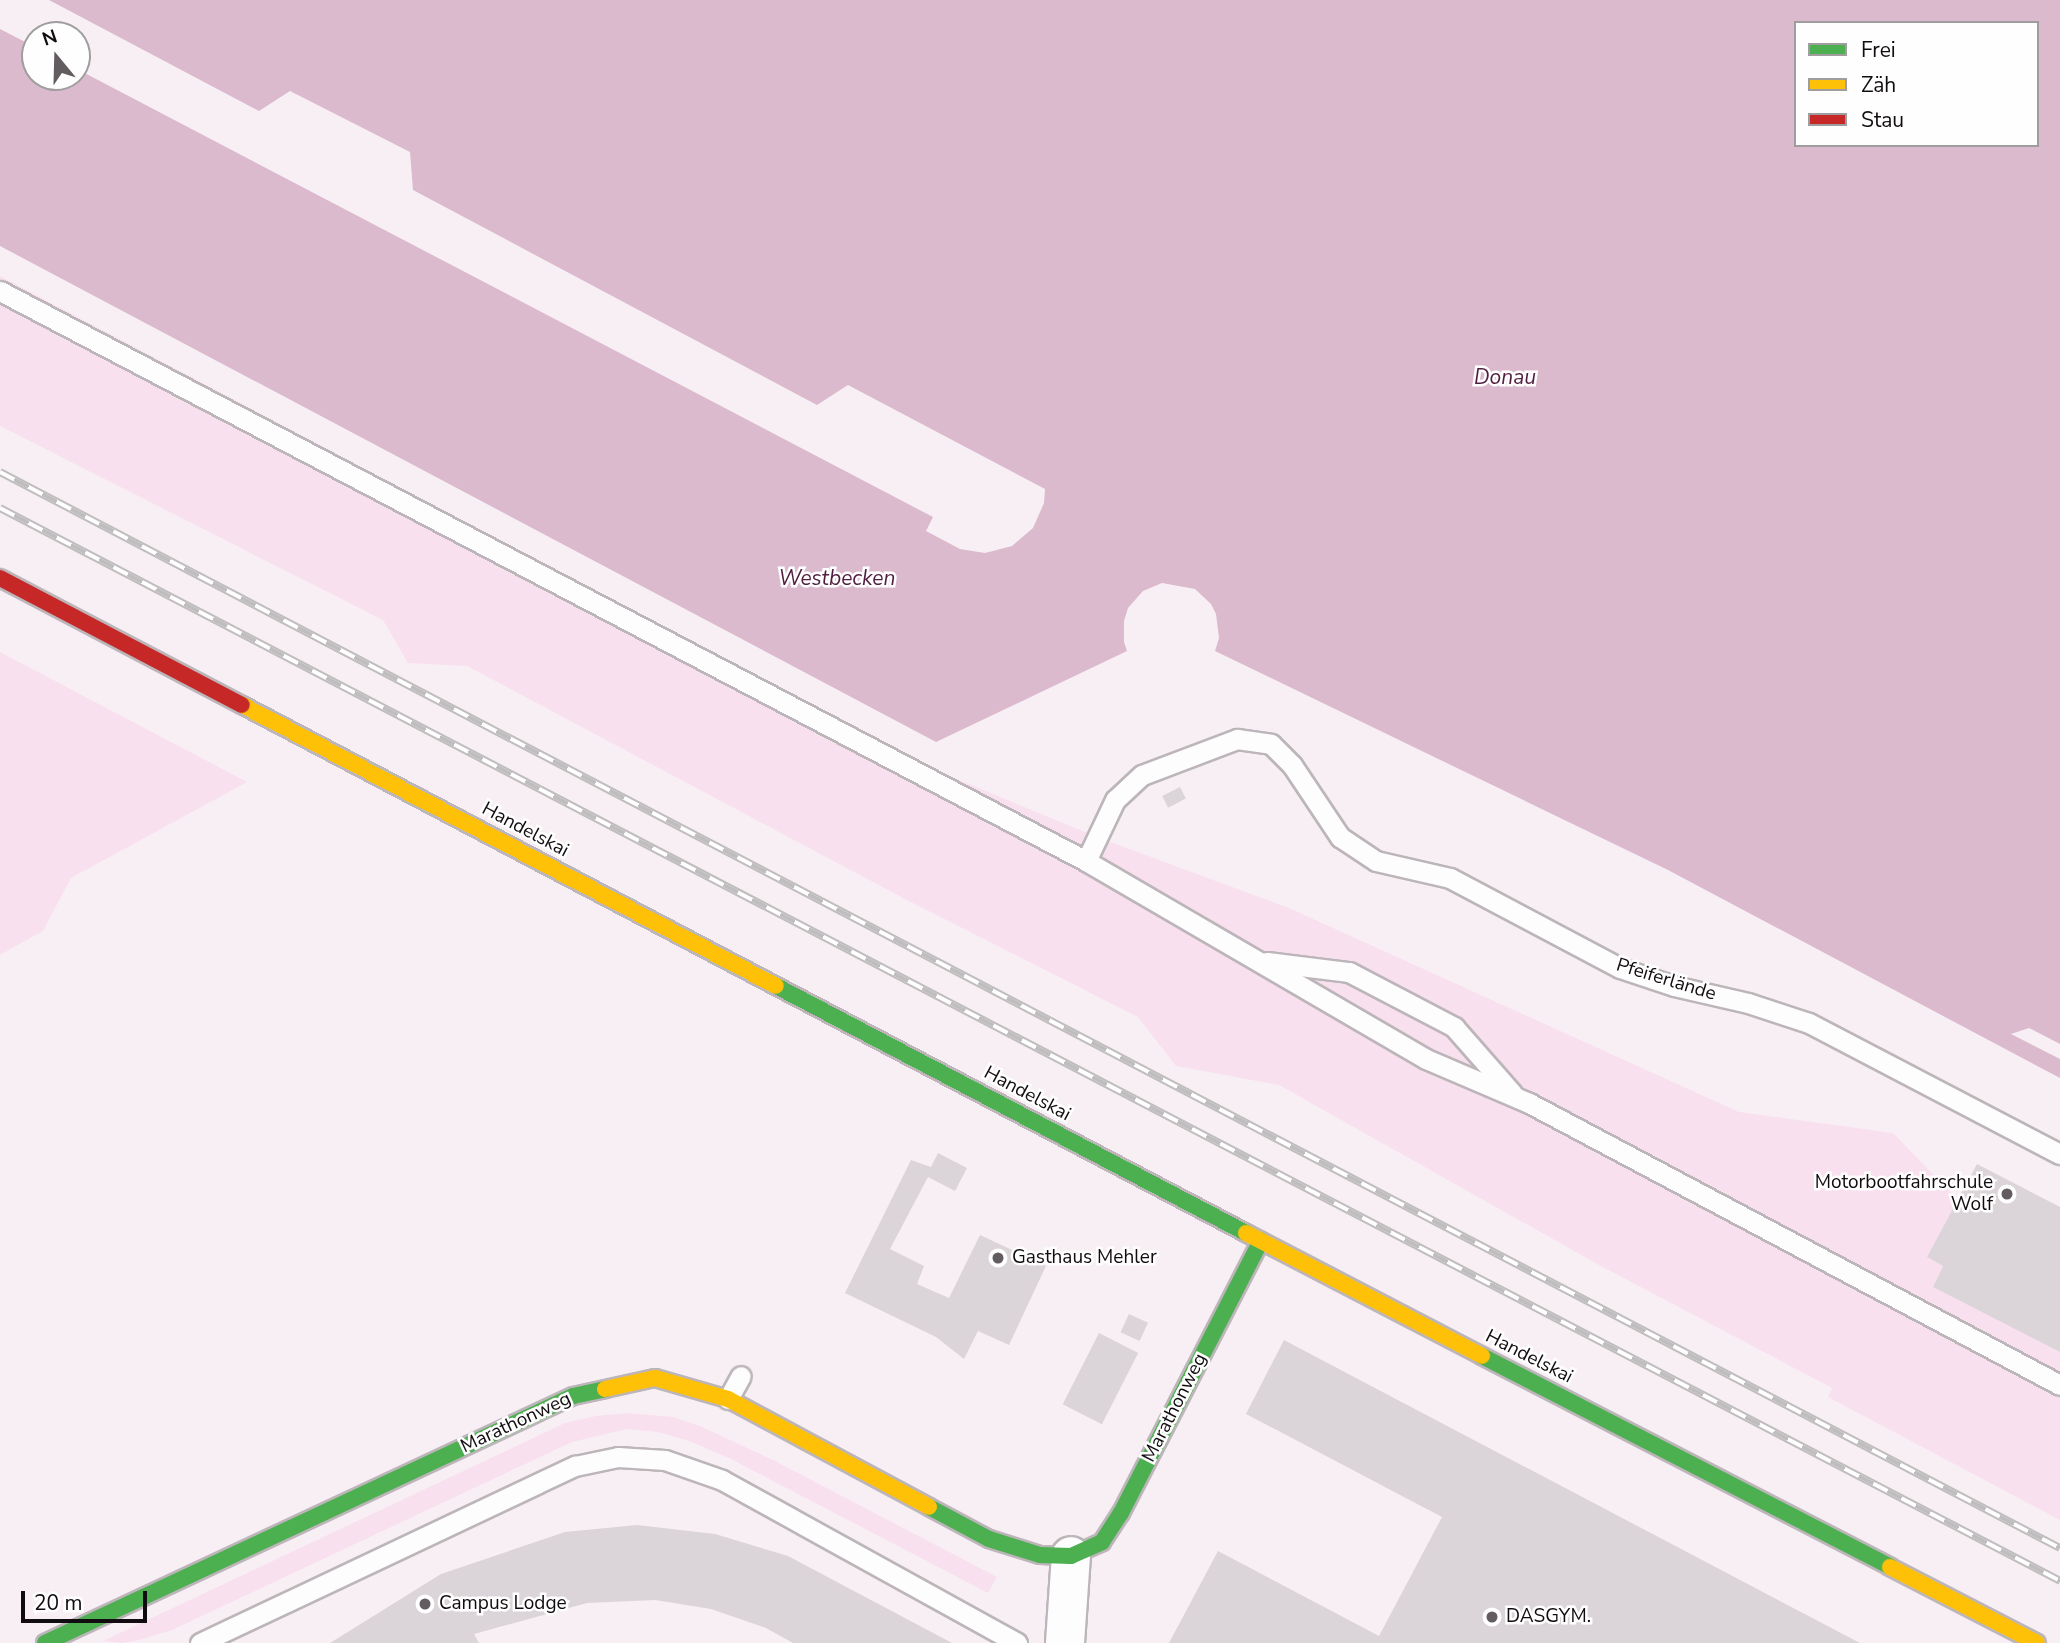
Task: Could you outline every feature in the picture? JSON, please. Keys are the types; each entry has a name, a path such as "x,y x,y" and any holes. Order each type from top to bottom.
{"main road":[{"name":"Handelskai","path":"0,578 1261,1241 2037,1643"},
{"name":"Marathonweg","path":"45,1643 573,1395 655,1378 728,1399 989,1539 1040,1555 1071,1556 1102,1542 1121,1513 1261,1241"}],"street":[{"path":"1065,1643 1071,1556"}],"lane":[{"path":"0,291 1086,861 1426,1059 1515,1096 2060,1385"},
{"name":"Pfeiferlände","path":"1086,861 1115,800 1142,775 1237,739 1271,744 1292,765 1340,837 1376,861 1450,878 1620,968 1674,986 1748,1003 1809,1023 2060,1154"},
{"path":"1262,962 1349,972 1454,1027 1515,1096"},
{"path":"728,1399 741,1376"},
{"path":"200,1643 575,1466 618,1457 665,1460 722,1480 1017,1643"}],"shaded area":[{"path":"0,276 935,770 1097,837 1289,908 1739,1112 1893,1133 1958,1200 1927,1257 1943,1266 1933,1287 2060,1352 2060,1520 1828,1397 1832,1388 1599,1265 1279,1085 1176,1066 1138,1017 905,899 467,666 408,663 383,620 0,426"},
{"path":"0,652 247,782 71,878 43,931 0,955"},
{"path":"627,1413 673,1417 700,1426 775,1461 997,1577 988,1593 729,1458 689,1441 658,1432 627,1429 572,1442 172,1630 122,1643 103,1641 565,1423"}],"water":[{"name":"Donau","path":"49,0 2060,0 2060,1078 1668,870 1215,651 1219,638 1216,614 1211,604 1195,589 1162,583 1143,591 1128,608 1124,621 1127,651 936,742 0,246 0,29 21,40 21,91 91,91 91,76 933,517 926,531 960,549 985,553 1012,546 1033,528 1044,503 1045,489 848,385 817,405 413,190 410,152 290,91 259,111"}],"pier":[{"path":"2029,1028 2060,1044 2060,1059 2011,1034"}],"building":[{"path":"1180,787 1186,799 1168,808 1162,796"},
{"name":"Gasthaus Mehler","path":"938,1153 967,1168 955,1191 928,1177 890,1249 924,1266 917,1284 949,1298 980,1235 1046,1266 1009,1345 978,1331 964,1359 936,1337 845,1293 911,1160 931,1167"},
{"path":"1977,1164 2060,1207 2060,1352 1933,1287 1943,1266 1927,1257"},
{"path":"1129,1314 1148,1323 1140,1341 1121,1332"},
{"path":"1099,1333 1138,1353 1102,1424 1063,1404"},
{"path":"1284,1340 1860,1643 1169,1643 1218,1551 1379,1636 1442,1517 1246,1414"},
{"path":"637,1525 715,1534 788,1556 952,1643 793,1643 766,1628 711,1609 655,1600 587,1603 474,1634 479,1643 330,1643 441,1574 565,1532"}],"railway":[{"path":"0,472 2060,1548"},
{"path":"0,508 2060,1581"}],"traffic: fast":[{"path":"776,986 1246,1233"},
{"path":"929,1507 989,1539 1040,1555 1071,1556 1102,1542 1121,1513 1261,1241"},
{"path":"1482,1356 1890,1567"},
{"path":"45,1643 573,1396 605,1389"}],"traffic: slow":[{"path":"242,705 776,986"},
{"path":"1246,1233 1482,1356"},
{"path":"605,1389 655,1378 728,1399 929,1507"},
{"path":"1890,1567 2037,1643"}],"traffic: jam":[{"path":"0,578 242,705"}],"place":[{"name":"Motorbootfahrschule Wolf","path":"2007,1194"},
{"name":"Gasthaus Mehler","path":"998,1258"},
{"name":"Campus Lodge","path":"425,1604"},
{"name":"DASGYM.","path":"1492,1617"}],"water label":[{"name":"Westbecken","path":"837,578"}]}
